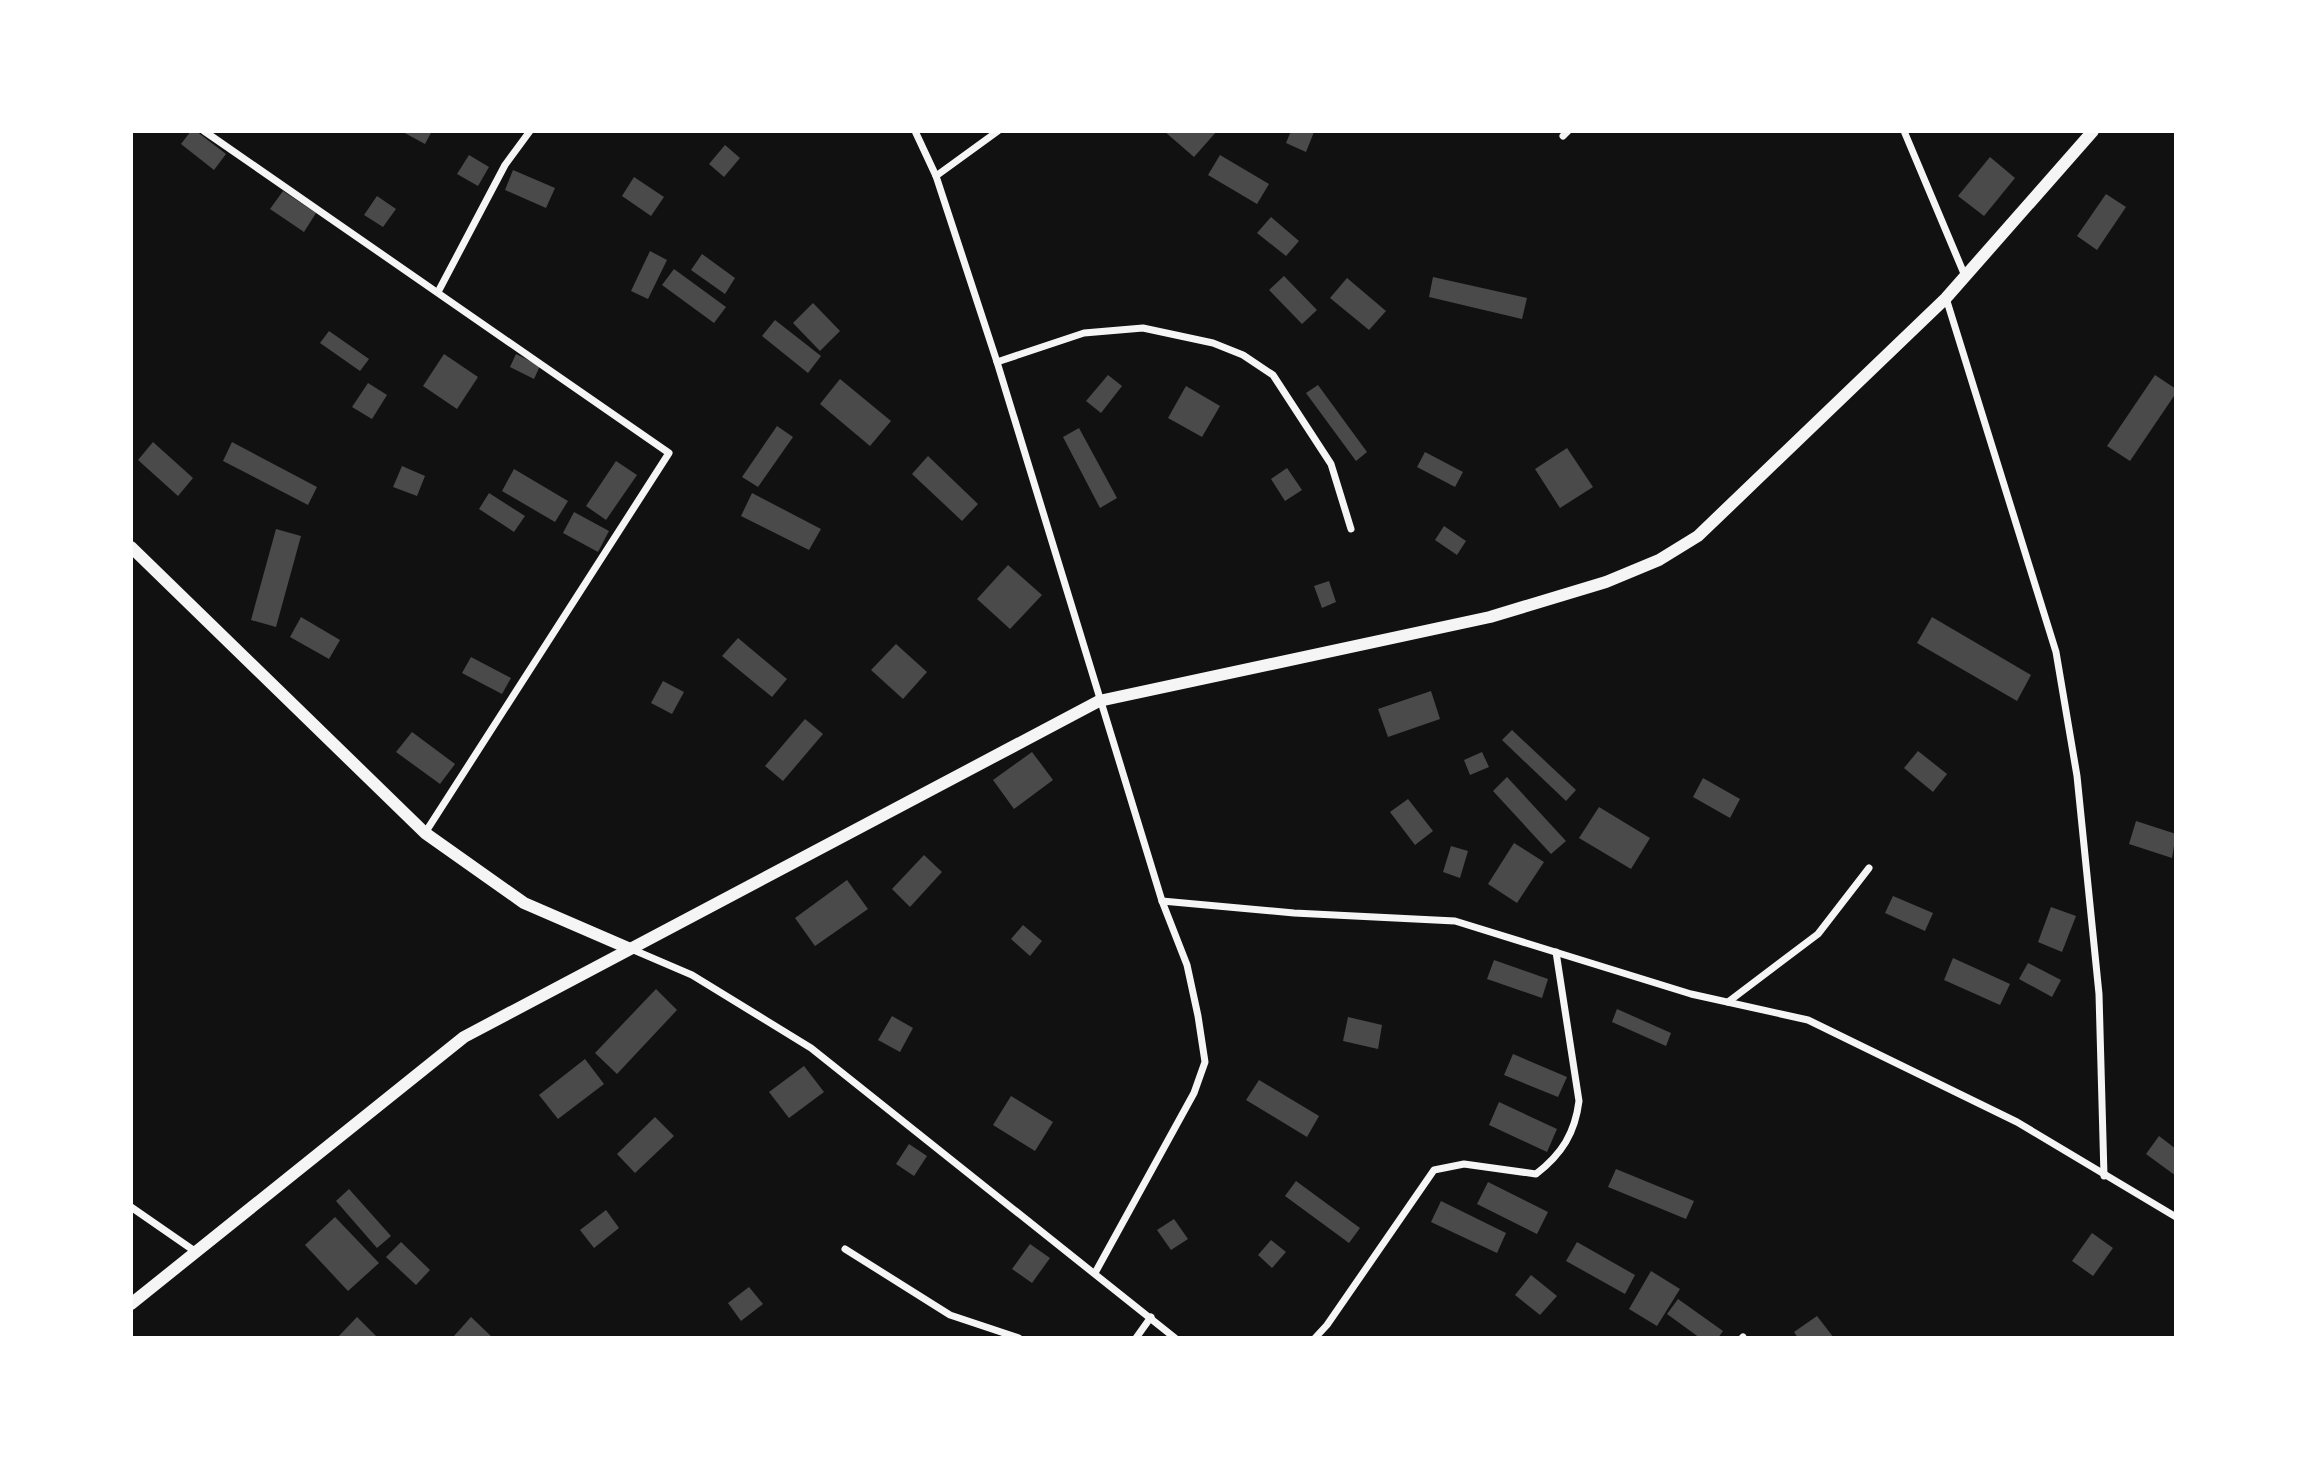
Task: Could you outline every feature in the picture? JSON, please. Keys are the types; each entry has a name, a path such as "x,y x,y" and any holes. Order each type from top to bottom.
{"street":[{"path":"204,131 669,453 425,833"},
{"path":"438,292 505,165 530,131"},
{"path":"915,131 936,176 996,362 1161,901 1187,965 1205,1062 1194,1093 1095,1273"},
{"path":"936,176 998,131"},
{"path":"1904,131 1965,277"},
{"path":"131,1304 464,1037 1099,701 1490,617 1606,582 1660,560 1698,536 1946,298 2093,131"},
{"path":"1946,298 2056,652 2077,776 2099,994 2104,1176"},
{"path":"996,362 1084,333 1143,328 1213,343 1243,355 1273,375 1332,464 1351,529"},
{"path":"131,547 425,833 524,903 692,975 811,1048 1175,1338"},
{"path":"1728,1002 1818,934 1869,868"},
{"path":"1161,901 1294,913 1454,921 1728,1002 1808,1020 2017,1122 2176,1217"},
{"path":"1315,1338 1327,1325 1434,1170 1464,1164 1536,1174 1555,1159 1576,1125 1579,1101 1556,952"},
{"path":"131,1207 196,1252"},
{"path":"845,1249 950,1315 1018,1338"},
{"path":"1136,1338 1151,1317"}],"building":[{"path":"191,131 196,131 226,154 214,170 181,144"},
{"path":"401,131 432,131 425,144"},
{"path":"1164,131 1217,131 1194,157"},
{"path":"1291,131 1314,132 1306,152 1286,143"},
{"path":"725,145 740,158 724,177 709,164"},
{"path":"469,155 489,167 478,186 457,174"},
{"path":"1220,155 1269,184 1257,204 1208,175"},
{"path":"1990,157 2015,178 1984,216 1958,196"},
{"path":"513,170 555,188 546,208 505,190"},
{"path":"634,177 664,197 651,216 622,196"},
{"path":"283,191 316,213 304,232 270,209"},
{"path":"2106,194 2126,207 2097,250 2077,236"},
{"path":"377,196 396,209 383,227 364,215"},
{"path":"1271,217 1299,241 1286,256 1257,233"},
{"path":"650,251 667,260 648,299 631,291"},
{"path":"702,254 735,278 725,294 691,270"},
{"path":"674,269 726,307 714,323 662,285"},
{"path":"1284,276 1317,310 1302,324 1269,290"},
{"path":"1433,277 1527,298 1522,319 1429,297"},
{"path":"1347,278 1386,311 1369,330 1330,298"},
{"path":"813,303 840,331 820,351 793,323"},
{"path":"775,320 821,356 808,373 762,336"},
{"path":"329,331 369,359 360,371 320,343"},
{"path":"444,354 478,377 457,409 423,386"},
{"path":"516,354 540,366 534,379 510,367"},
{"path":"1108,375 1122,386 1101,413 1086,401"},
{"path":"2155,375 2176,389 2176,393 2130,461 2107,446"},
{"path":"840,379 891,421 870,446 820,404"},
{"path":"368,383 387,395 372,419 352,407"},
{"path":"1318,385 1367,452 1356,461 1306,393"},
{"path":"1186,386 1220,406 1202,437 1168,418"},
{"path":"777,426 793,437 758,487 742,477"},
{"path":"1079,428 1117,498 1100,508 1063,437"},
{"path":"153,442 193,478 178,496 138,460"},
{"path":"232,442 317,487 308,505 223,461"},
{"path":"1567,448 1593,487 1560,508 1535,469"},
{"path":"1425,452 1463,472 1455,487 1417,467"},
{"path":"928,456 978,504 962,521 912,474"},
{"path":"616,461 637,475 606,520 586,506"},
{"path":"402,466 425,476 417,496 393,487"},
{"path":"1287,468 1302,490 1285,501 1271,479"},
{"path":"514,469 568,501 555,522 502,491"},
{"path":"489,493 525,516 514,532 479,509"},
{"path":"752,493 821,529 809,550 741,516"},
{"path":"574,512 609,531 598,552 563,533"},
{"path":"1444,526 1466,541 1457,555 1435,540"},
{"path":"276,529 301,536 276,627 251,620"},
{"path":"1008,565 1042,595 1010,629 977,599"},
{"path":"1329,581 1336,602 1322,608 1314,586"},
{"path":"301,617 340,640 329,659 290,637"},
{"path":"1932,617 2031,675 2017,701 1917,643"},
{"path":"738,638 787,679 772,697 722,656"},
{"path":"896,644 927,672 903,699 871,670"},
{"path":"471,657 511,678 502,694 462,673"},
{"path":"663,681 684,692 672,714 651,703"},
{"path":"1431,691 1440,719 1388,737 1378,709"},
{"path":"805,719 823,734 783,781 765,766"},
{"path":"1512,730 1576,790 1566,801 1502,740"},
{"path":"412,732 455,764 440,784 396,752"},
{"path":"1918,751 1947,774 1933,792 1904,768"},
{"path":"1032,752 1053,780 1014,809 993,780"},
{"path":"1482,752 1489,767 1470,775 1464,760"},
{"path":"1507,777 1566,841 1551,854 1493,791"},
{"path":"1703,778 1740,799 1730,818 1693,797"},
{"path":"1408,799 1433,831 1415,845 1390,812"},
{"path":"1599,807 1650,838 1631,869 1579,838"},
{"path":"2136,821 2176,834 2172,858 2129,844"},
{"path":"1514,843 1544,862 1517,903 1488,884"},
{"path":"1451,846 1468,851 1460,878 1443,872"},
{"path":"924,855 942,872 910,907 892,889"},
{"path":"847,880 868,909 815,946 795,918"},
{"path":"1893,896 1933,913 1925,931 1885,913"},
{"path":"2051,907 2076,916 2062,952 2038,942"},
{"path":"1023,925 1042,941 1030,956 1011,939"},
{"path":"1953,958 2010,984 2000,1005 1944,980"},
{"path":"1494,960 1548,979 1542,998 1487,979"},
{"path":"2028,963 2061,980 2052,997 2019,979"},
{"path":"656,989 677,1010 617,1074 595,1053"},
{"path":"1617,1009 1671,1033 1666,1046 1612,1022"},
{"path":"892,1016 913,1028 900,1052 878,1040"},
{"path":"1348,1017 1382,1025 1378,1049 1343,1041"},
{"path":"1513,1054 1567,1077 1558,1097 1504,1075"},
{"path":"585,1059 604,1084 558,1119 539,1095"},
{"path":"804,1066 824,1092 789,1118 769,1092"},
{"path":"1259,1080 1319,1116 1307,1137 1246,1100"},
{"path":"1011,1096 1053,1122 1035,1151 993,1125"},
{"path":"1499,1102 1557,1129 1547,1152 1489,1125"},
{"path":"655,1117 674,1136 635,1173 617,1154"},
{"path":"2159,1136 2176,1149 2176,1176 2146,1154"},
{"path":"909,1144 927,1156 914,1176 896,1164"},
{"path":"1616,1169 1694,1201 1686,1219 1608,1187"},
{"path":"1296,1181 1360,1228 1349,1243 1285,1196"},
{"path":"1488,1182 1548,1212 1537,1234 1477,1204"},
{"path":"349,1189 391,1236 377,1248 336,1201"},
{"path":"1441,1201 1506,1233 1497,1253 1431,1222"},
{"path":"606,1210 619,1228 594,1248 580,1230"},
{"path":"335,1217 379,1263 348,1291 305,1245"},
{"path":"1174,1219 1188,1239 1171,1250 1157,1230"},
{"path":"2092,1233 2113,1248 2093,1276 2072,1261"},
{"path":"1271,1240 1286,1252 1272,1268 1258,1255"},
{"path":"401,1242 430,1270 416,1285 386,1257"},
{"path":"1577,1242 1635,1275 1625,1294 1566,1261"},
{"path":"1030,1244 1050,1258 1032,1283 1012,1269"},
{"path":"1651,1271 1680,1289 1657,1326 1629,1309"},
{"path":"1531,1275 1557,1296 1540,1315 1515,1295"},
{"path":"749,1287 763,1304 741,1321 728,1303"},
{"path":"1678,1299 1723,1331 1718,1338 1700,1338 1667,1314"},
{"path":"1817,1316 1834,1338 1798,1338 1794,1332"},
{"path":"357,1317 378,1338 337,1338"},
{"path":"471,1317 493,1338 454,1336"}]}
